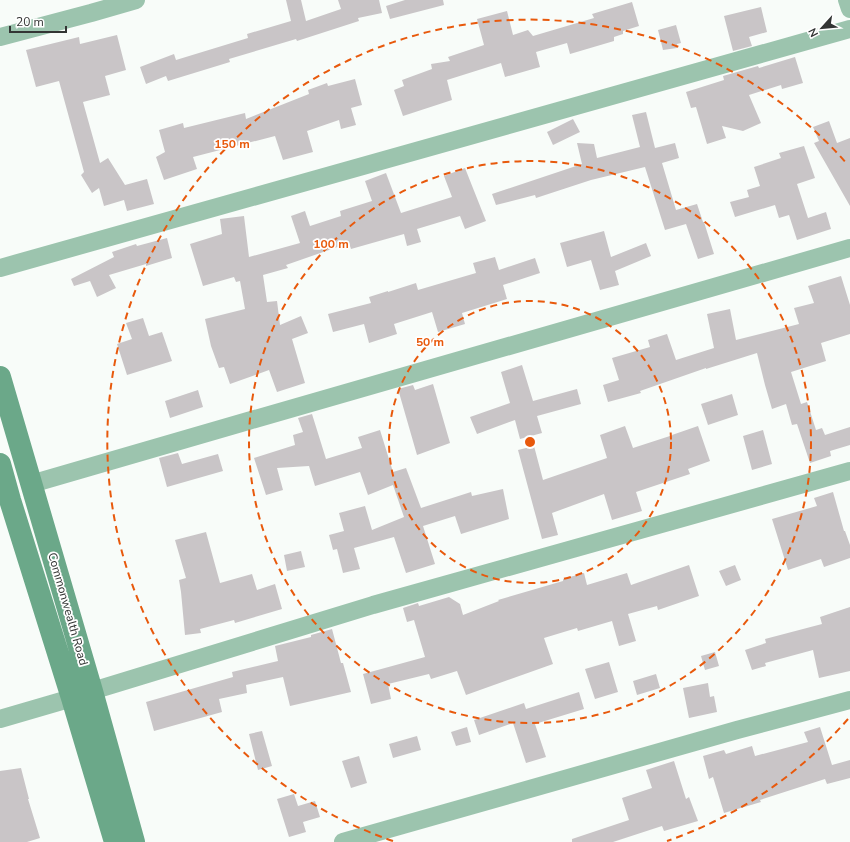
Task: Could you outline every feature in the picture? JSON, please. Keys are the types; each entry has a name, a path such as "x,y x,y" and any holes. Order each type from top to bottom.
{"main road":[{"name":"Commonwealth Road","path":"0,377 31,484 82,694 115,842"},
{"name":"Commonwealth Road","path":"0,464 5,501 82,694 134,842"}],"street":[{"path":"0,36 89,6 136,0"},
{"path":"847,0 850,9"},
{"path":"0,268 850,29"},
{"path":"31,484 850,248"},
{"path":"0,719 373,605 850,471"},
{"path":"343,842 729,732 850,700"}],"building":[{"path":"286,0 301,0 306,21 341,9 338,0 379,0 382,13 358,18 359,21 297,41 296,39 229,59 230,62 168,81 166,76 146,84 140,67 174,54 176,60 248,38 247,34 291,21"},
{"path":"405,0 443,0 444,5 390,19 386,6"},
{"path":"632,2 639,26 623,31 623,34 614,37 614,41 570,54 567,43 536,52 540,67 505,77 501,63 447,80 452,100 403,116 394,90 404,86 402,80 432,69 431,64 450,61 448,57 484,45 477,19 507,11 513,35 528,30 533,36 594,18 592,14"},
{"path":"761,7 767,32 749,37 752,46 733,51 724,16"},
{"path":"676,25 681,43 677,44 677,48 663,50 658,30"},
{"path":"117,35 126,70 105,76 110,95 83,102 100,163 108,158 125,185 147,179 154,204 127,211 124,200 104,206 99,188 92,193 81,175 84,172 59,81 36,87 26,50 79,37 80,44"},
{"path":"795,57 803,83 782,89 781,85 749,95 761,123 743,131 722,126 726,138 707,144 696,107 691,108 686,92 724,80 723,76 758,66 759,68"},
{"path":"355,79 362,105 351,108 356,125 341,129 339,120 307,131 313,152 283,160 275,136 193,157 197,169 164,180 156,157 165,152 159,130 183,123 184,128 245,113 246,119 309,94 308,90 327,83 328,86"},
{"path":"646,112 655,148 675,143 679,158 662,163 676,210 697,204 714,254 698,259 686,224 665,230 645,167 591,180 536,198 535,195 496,205 492,194 582,164 577,143 594,144 597,158 640,147 632,115"},
{"path":"573,119 580,132 553,145 547,132"},
{"path":"829,121 837,143 850,138 850,206 814,143 819,141 813,127"},
{"path":"804,146 815,178 797,184 808,218 826,212 831,229 797,240 789,215 779,218 775,205 735,217 730,202 749,197 747,190 760,186 754,167 781,158 779,153"},
{"path":"465,168 486,221 465,229 460,216 417,229 421,242 407,246 404,234 351,249 349,243 286,265 288,268 263,275 267,302 277,301 280,325 301,316 308,333 292,339 305,383 277,392 269,370 230,384 224,367 219,368 211,346 205,319 245,309 240,281 236,282 234,277 203,286 190,244 222,234 220,219 244,216 249,257 300,243 291,216 305,211 310,226 341,216 340,211 372,201 365,181 386,173 401,213 452,197 444,176"},
{"path":"604,231 611,257 646,243 651,256 615,271 619,285 600,290 591,260 567,267 560,243"},
{"path":"167,238 172,258 109,275 116,288 97,297 90,281 74,286 71,279 114,257 112,252 136,244 137,246"},
{"path":"495,257 499,270 535,258 540,273 503,285 507,299 462,313 465,324 438,332 432,312 394,324 397,334 369,343 364,324 333,332 328,314 371,303 369,297 416,283 418,290 476,273 473,263"},
{"path":"841,276 850,305 850,334 821,343 826,361 791,372 801,404 807,402 816,430 822,428 825,435 850,427 850,445 830,451 831,456 810,463 797,424 792,425 786,404 772,409 757,353 706,368 640,391 641,393 608,402 603,385 619,380 612,358 650,347 648,340 667,334 676,360 714,348 707,314 730,309 736,340 799,324 794,308 814,303 808,286"},
{"path":"143,318 149,336 162,332 172,361 127,375 117,344 132,339 126,323"},
{"path":"522,365 533,401 577,389 581,404 537,416 542,433 520,439 515,420 477,434 470,417 510,403 501,372"},
{"path":"433,384 450,443 417,455 398,389 413,385 415,390"},
{"path":"198,390 203,407 170,418 165,401"},
{"path":"732,394 738,415 708,425 701,404"},
{"path":"312,414 326,459 362,448 358,437 380,430 393,472 406,468 421,508 471,492 472,496 503,489 509,519 461,534 455,516 423,526 435,564 406,573 394,537 354,548 360,569 343,573 337,549 333,550 329,535 344,531 339,513 365,506 372,530 404,517 393,485 368,495 360,472 315,486 309,466 277,468 283,490 266,495 254,458 295,445 293,435 303,432 298,418"},
{"path":"625,426 633,448 698,426 710,461 688,469 690,474 636,492 642,511 612,520 604,494 552,513 558,535 542,539 518,450 534,446 543,480 607,458 600,435"},
{"path":"763,430 772,464 752,470 743,436"},
{"path":"178,453 182,464 218,454 223,471 167,487 159,458"},
{"path":"833,492 844,531 850,545 850,558 824,567 821,559 788,570 772,519 817,506 814,498"},
{"path":"206,532 220,583 252,574 257,590 275,584 282,609 235,623 234,620 200,629 201,633 185,635 179,580 186,578 175,540"},
{"path":"301,551 305,567 287,571 284,555"},
{"path":"689,565 699,596 658,610 657,606 628,614 636,641 619,646 612,621 578,631 577,628 544,638 553,664 466,695 457,671 431,679 429,674 388,684 391,699 371,704 363,674 425,657 414,620 407,622 403,608 418,603 419,606 449,597 460,604 463,615 499,601 498,600 563,581 563,579 584,573 587,585 627,573 631,585"},
{"path":"735,565 741,580 726,586 719,571"},
{"path":"850,607 850,671 819,678 813,650 765,663 766,666 752,670 745,650 766,643 765,639 822,624 820,617"},
{"path":"332,629 341,663 343,663 351,692 290,706 283,677 246,685 247,693 219,699 222,712 154,731 146,702 233,677 232,672 278,661 275,646 311,637 311,635"},
{"path":"715,652 719,666 705,670 701,656"},
{"path":"609,662 618,692 595,699 585,669"},
{"path":"656,674 660,688 637,695 633,681"},
{"path":"708,683 710,697 714,696 717,712 689,718 683,688"},
{"path":"579,692 584,709 535,724 546,757 526,763 513,723 479,735 474,720 524,703 526,709"},
{"path":"467,727 471,742 456,746 451,732"},
{"path":"820,727 832,765 850,760 850,778 827,784 825,779 760,800 761,802 724,813 713,777 709,779 703,756 724,750 726,754 752,746 755,756 808,742 804,732"},
{"path":"262,731 272,766 258,770 249,734"},
{"path":"417,736 421,750 393,758 389,744"},
{"path":"359,756 367,783 351,788 342,761"},
{"path":"674,761 686,799 689,797 698,821 664,831 662,826 613,842 572,842 572,839 629,820 622,798 652,788 646,770"},
{"path":"21,768 28,799 40,838 27,842 0,842 0,771"},
{"path":"294,794 298,806 315,801 320,817 303,822 306,832 289,837 277,799"}]}
